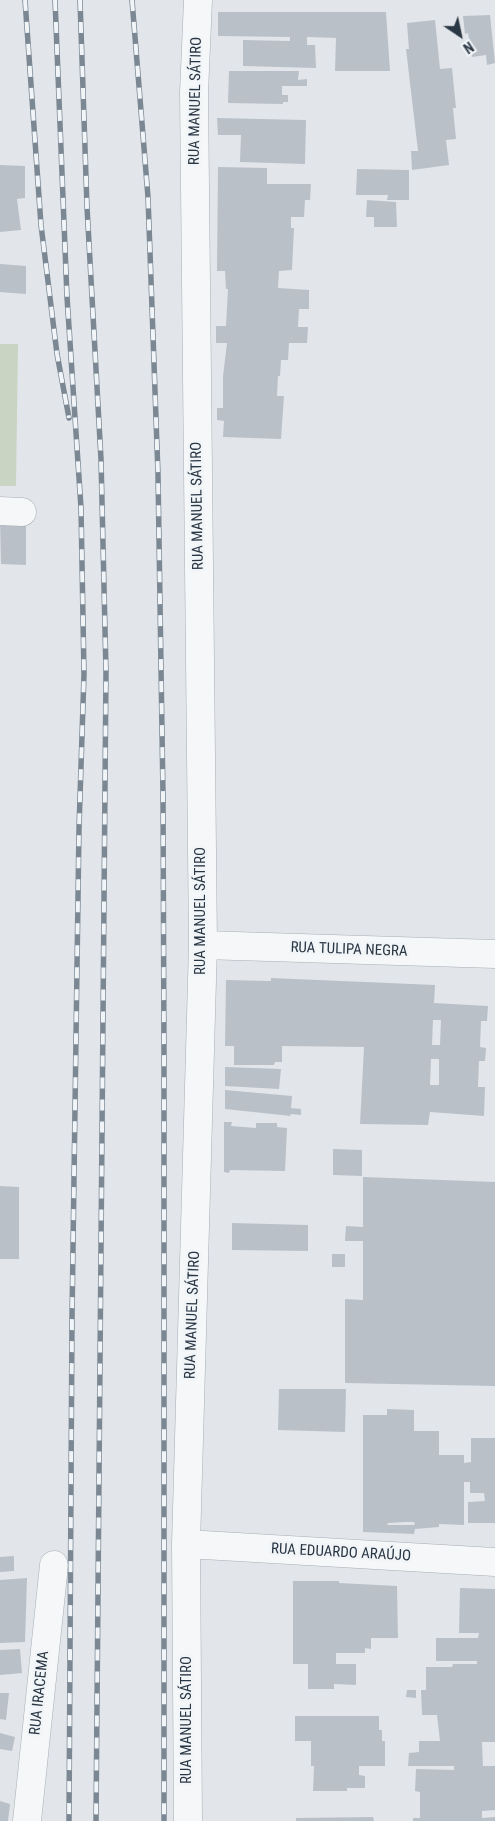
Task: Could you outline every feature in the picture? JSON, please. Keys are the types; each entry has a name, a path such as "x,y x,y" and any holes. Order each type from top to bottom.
{"street":[{"name":"RUA MANUEL SÁTIRO","path":"188,1821 186,1544 202,945 194,93 198,0"},
{"name":"RUA TULIPA NEGRA","path":"202,945 495,954"},
{"name":"RUA EDUARDO ARAÚJO","path":"186,1544 495,1562"},
{"name":"RUA IRACEMA","path":"27,1821 54,1565"}],"green space":[{"path":"0,344 18,344 16,486 0,486"}],"building":[{"path":"218,12 386,12 390,71 335,71 336,38 307,37 307,45 315,45 316,68 243,66 243,40 290,41 290,37 218,36"},
{"path":"490,15 495,63 487,65 486,55 472,57 468,33 465,34 463,16"},
{"path":"435,20 440,69 452,68 456,108 453,108 456,139 446,140 449,165 412,170 411,151 418,151 406,49 409,49 407,23"},
{"path":"229,71 299,71 298,80 307,79 307,86 282,86 282,95 288,95 288,102 283,102 283,104 228,103"},
{"path":"217,118 306,120 305,164 240,162 241,135 218,135"},
{"path":"0,165 25,166 25,198 17,199 21,230 0,232"},
{"path":"218,167 267,168 267,184 311,184 310,200 305,200 304,217 291,217 291,228 294,228 292,270 279,271 278,288 309,290 309,309 299,309 298,327 308,327 307,343 289,343 288,360 281,360 277,396 284,396 281,439 223,437 224,421 217,420 217,408 223,408 223,376 227,343 216,343 216,326 226,326 228,289 226,289 225,271 217,271"},
{"path":"357,169 409,170 409,200 387,200 388,195 356,195"},
{"path":"367,200 396,202 397,227 374,227 374,217 366,217"},
{"path":"0,264 26,266 26,294 0,292"},
{"path":"0,519 26,520 26,565 1,564"},
{"path":"271,978 435,985 434,1003 488,1006 487,1021 481,1021 480,1047 486,1048 485,1061 479,1061 478,1087 485,1087 484,1116 430,1112 428,1125 360,1124 364,1047 282,1046 282,1062 275,1062 274,1065 234,1065 234,1046 225,1046 226,980 271,981","holes":["433,1020 441,1020 440,1045 432,1045","431,1059 439,1059 439,1085 430,1085"]},
{"path":"225,1067 281,1069 279,1089 225,1086"},
{"path":"225,1090 292,1096 291,1108 301,1109 301,1115 290,1114 291,1116 225,1109"},
{"path":"224,1122 232,1122 231,1126 256,1128 256,1123 277,1123 277,1127 287,1128 285,1171 230,1170 229,1173 224,1172"},
{"path":"333,1149 362,1150 362,1176 333,1175"},
{"path":"363,1177 495,1182 495,1386 345,1383 345,1299 363,1300 363,1241 345,1241 346,1226 363,1227"},
{"path":"0,1186 19,1187 19,1259 0,1259"},
{"path":"232,1223 308,1225 308,1251 232,1250"},
{"path":"332,1254 345,1254 345,1267 332,1267"},
{"path":"279,1389 346,1389 345,1432 278,1430"},
{"path":"387,1409 414,1410 414,1431 439,1431 439,1455 464,1455 464,1463 471,1462 471,1438 495,1438 495,1523 468,1523 468,1502 485,1501 484,1493 470,1493 470,1482 464,1482 464,1525 439,1524 439,1527 415,1529 414,1534 363,1532 363,1415 387,1415","holes":["414,1522 415,1525 387,1525 388,1523"]},
{"path":"14,1556 14,1571 0,1572 0,1557"},
{"path":"27,1578 25,1642 0,1643 0,1580"},
{"path":"293,1581 339,1581 339,1583 397,1586 398,1638 371,1638 371,1649 365,1648 365,1653 336,1653 336,1664 356,1664 356,1685 334,1684 334,1689 308,1689 308,1664 293,1664"},
{"path":"460,1588 495,1589 495,1742 482,1742 483,1766 495,1766 495,1810 482,1811 482,1818 495,1817 495,1821 413,1821 413,1818 420,1818 420,1792 415,1791 416,1769 454,1770 454,1766 408,1766 409,1753 419,1752 419,1741 440,1741 437,1715 422,1715 421,1690 426,1690 426,1667 452,1667 453,1664 477,1664 477,1661 436,1661 436,1638 478,1638 479,1633 459,1633"},
{"path":"20,1649 22,1673 0,1675 0,1650"},
{"path":"407,1690 416,1690 416,1698 406,1697"},
{"path":"0,1693 9,1693 6,1720 0,1719"},
{"path":"295,1716 379,1716 379,1730 382,1730 382,1741 385,1741 385,1766 359,1766 359,1775 365,1776 365,1788 347,1788 347,1791 313,1791 314,1766 311,1766 311,1741 295,1741"},
{"path":"0,1733 15,1737 12,1751 0,1749"},
{"path":"0,1801 10,1804 8,1821 0,1821"},
{"path":"373,1817 374,1821 296,1821 296,1818"}],"railway":[{"path":"25,0 41,225 57,354 69,418"},
{"path":"55,0 67,297 81,508 84,674 79,828 72,1318 69,1821"},
{"path":"80,0 87,207 101,459 106,672 96,1821"},
{"path":"132,0 148,197 158,474 163,795 164,1821"}]}
